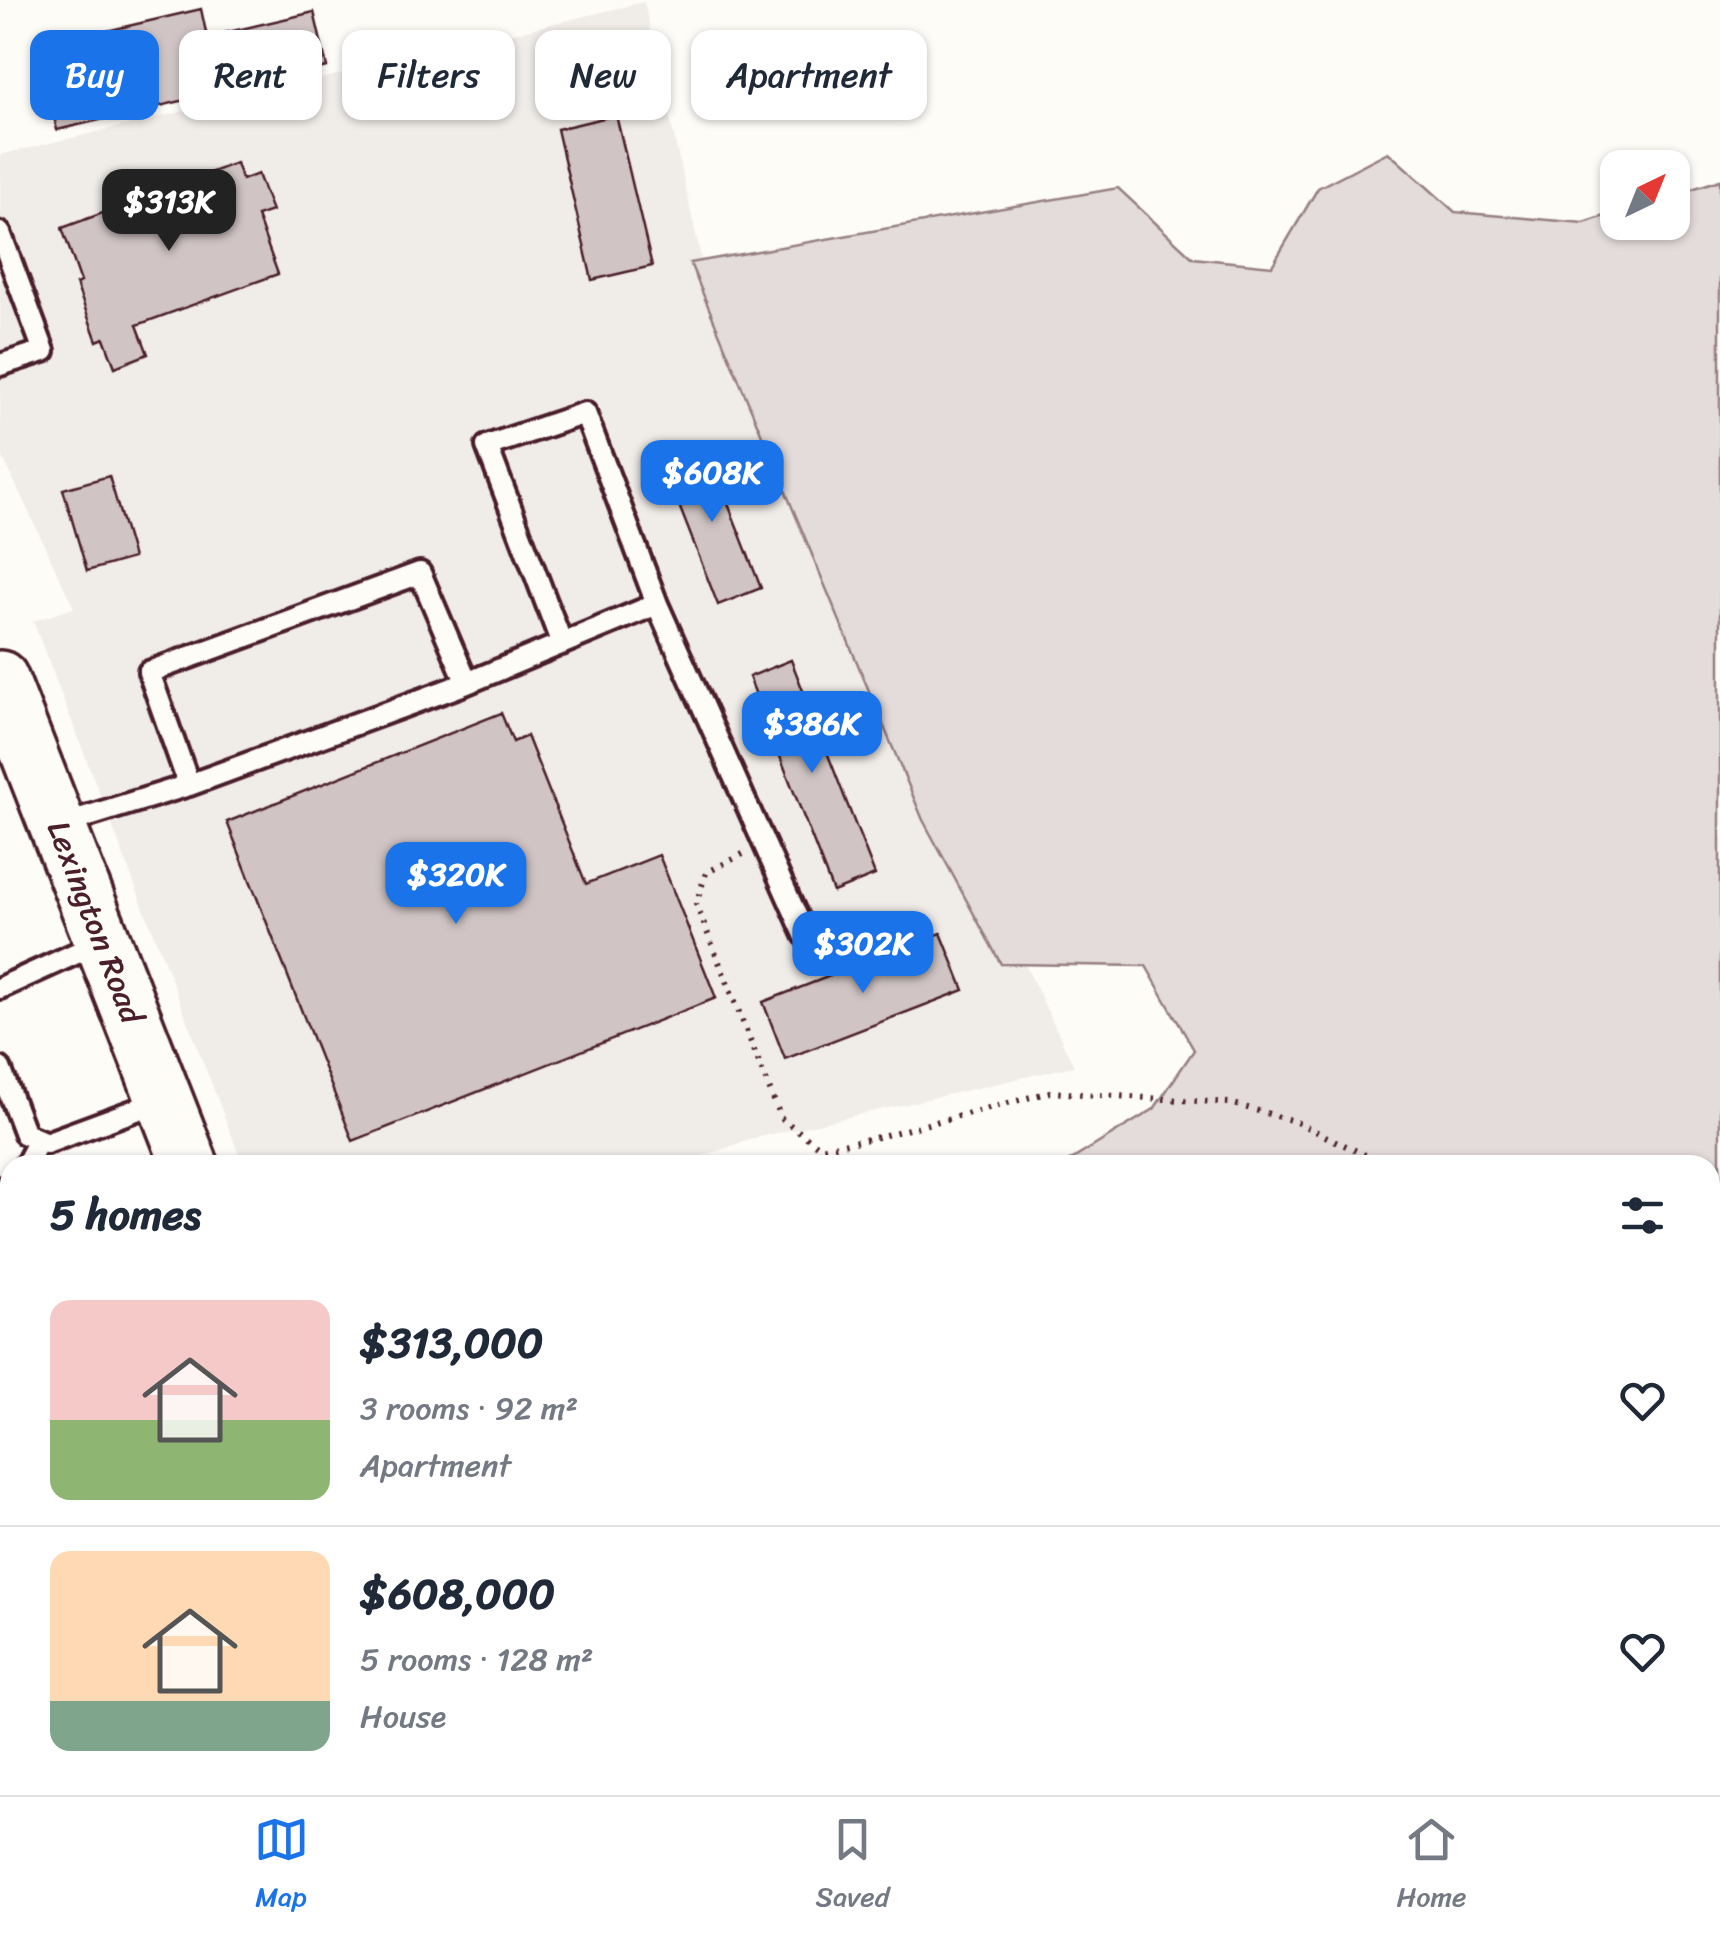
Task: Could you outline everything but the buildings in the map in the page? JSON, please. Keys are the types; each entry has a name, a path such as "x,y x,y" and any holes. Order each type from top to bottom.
{"highway":[{"name":"Lexington Road","path":"0,679 16,754 58,826 186,1155"}],"lane":[{"path":"0,233 44,351 0,365"},
{"path":"562,644 486,446 585,413 657,604 805,936"},
{"path":"189,785 149,672 420,573 467,683"},
{"path":"58,826 189,785 467,683 657,604"},
{"path":"0,988 102,941"},
{"path":"0,1068 24,1134 42,1142"},
{"path":"33,1155 42,1142 165,1100"}],"path":[{"path":"764,843 706,873 696,904 782,1118 821,1148 1050,1092 1230,1103 1294,1121 1365,1155"}],"shaded area":[{"path":"644,2 650,30 535,30 535,120 670,120 715,320 1074,1066 755,1138 706,1155 239,1155 33,621 74,608 0,451 0,155 179,112 179,120 322,120 322,78 342,74 342,120 515,120 515,33"},
{"path":"1388,152 1455,212 1584,223 1600,218 1600,240 1690,240 1690,190 1720,180 1720,1155 1079,1155 1154,1109 1194,1050 1146,966 1001,964 923,820 690,263 1118,188 1193,258 1272,266 1318,188"}]}
